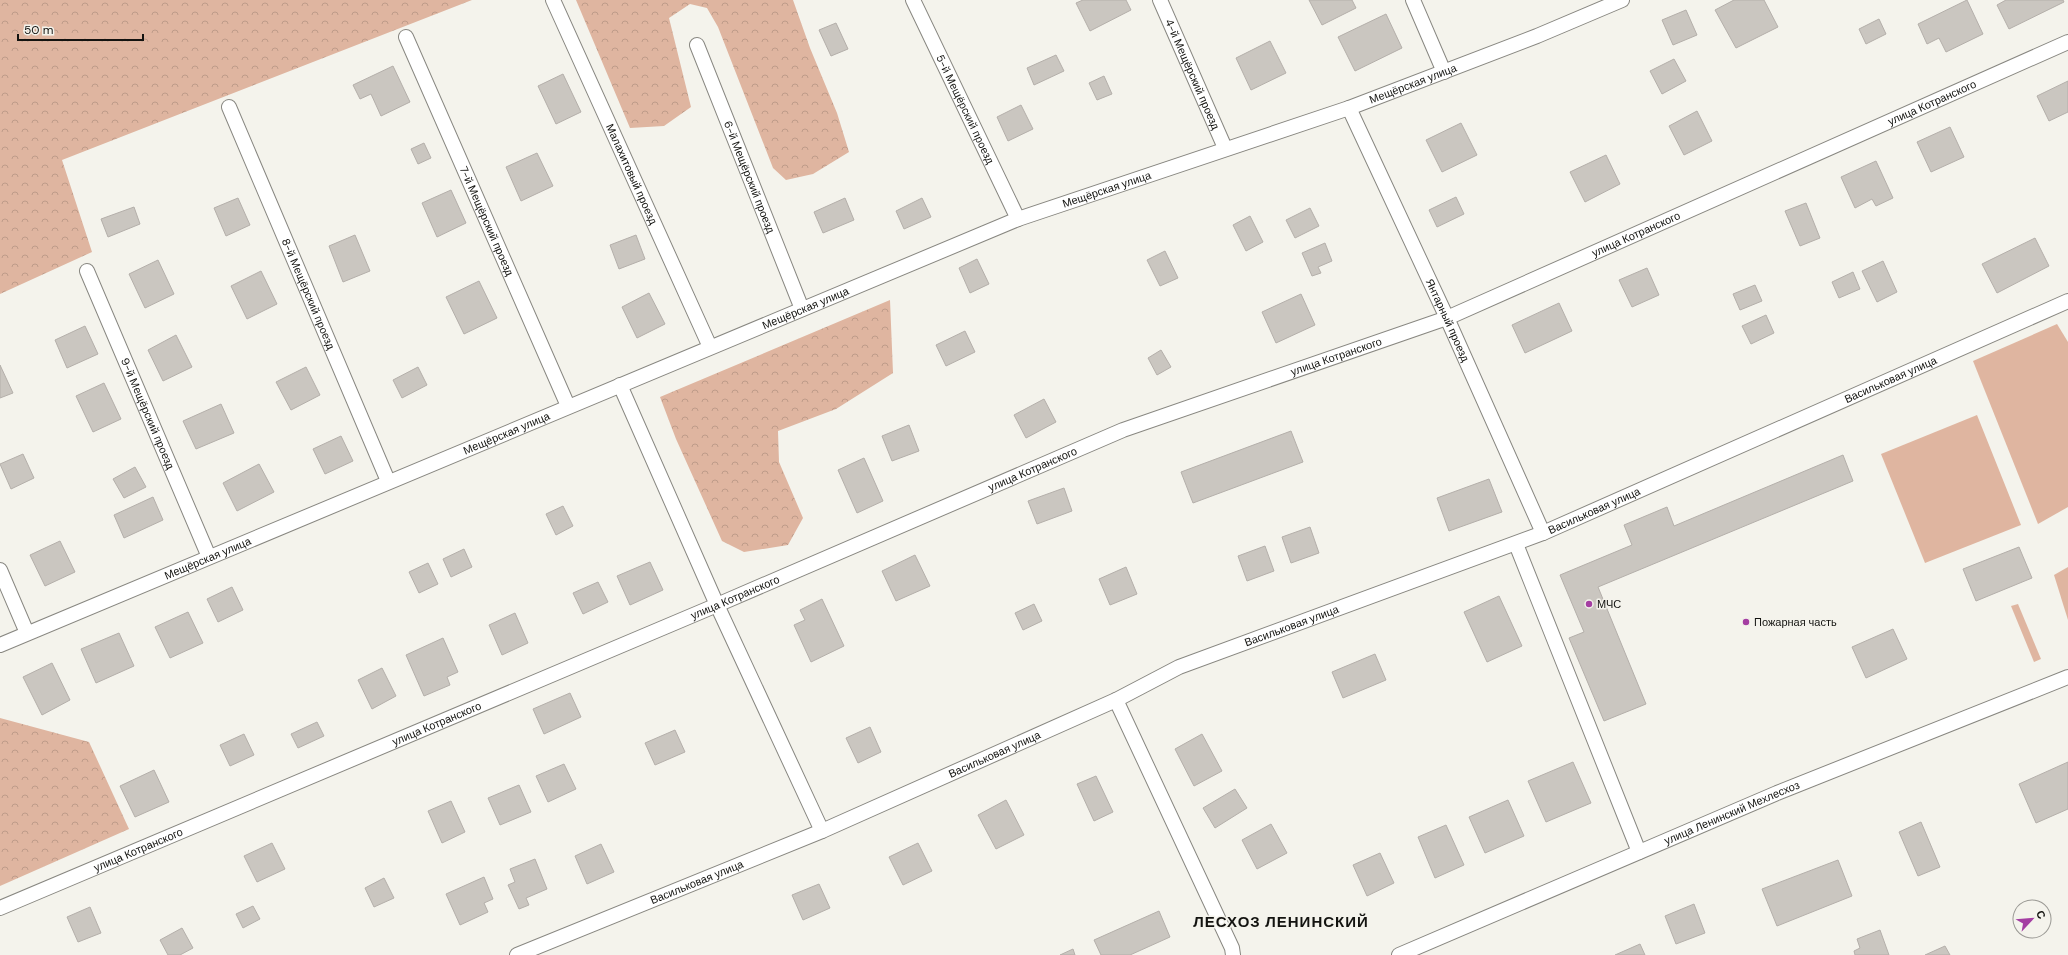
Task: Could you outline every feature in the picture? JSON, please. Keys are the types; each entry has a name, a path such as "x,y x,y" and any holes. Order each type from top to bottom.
{"street":[{"name":"Малахитовый проезд","path":"553,0 710,348"},
{"name":"5-й Мещёрский проезд","path":"913,0 1018,219"},
{"name":"4-й Мещёрский проезд","path":"1160,0 1226,148"},
{"path":"1413,0 1444,72"},
{"name":"Мещёрская улица","path":"0,645 388,481 1018,219 1349,108 1537,36 1622,0"},
{"name":"7-й Мещёрский проезд","path":"406,37 568,406"},
{"name":"улица Котранского","path":"0,908 717,605 1123,430 1447,318 2068,42"},
{"name":"6-й Мещёрский проезд","path":"698,45 802,309"},
{"name":"8-й Мещёрский проезд","path":"229,107 388,481"},
{"name":"Янтарный проезд","path":"1349,108 1447,318 1543,534"},
{"name":"9-й Мещёрский проезд","path":"87,271 209,557"},
{"name":"Васильковая улица","path":"517,955 822,831 1116,700 1179,667 1543,534 2068,301"},
{"path":"620,385 717,605 822,831"},
{"path":"1516,544 1639,852"},
{"path":"0,570 27,633"},
{"name":"улица Ленинский Мехлесхоз","path":"1399,955 1416,952 1639,852 1777,793 2068,677"},
{"path":"1116,700 1232,948 1232,955"}],"green space":[{"path":"0,0 472,0 62,160 92,252 0,294"},
{"path":"576,0 793,0 810,48 837,113 849,152 813,174 786,180 773,168 718,27 707,8 690,4 669,18 691,107 664,126 630,128"},
{"path":"890,300 893,373 836,409 778,431 779,462 803,518 788,545 744,552 722,541 676,439 660,397"},
{"path":"2057,324 2068,342 2068,507 2038,524 1973,361"},
{"path":"1977,415 2021,525 1925,563 1881,454"},
{"path":"2068,567 2068,620 2054,575"},
{"path":"2018,604 2041,659 2034,662 2011,606"},
{"path":"0,718 89,742 129,829 0,886"}],"building":[{"path":"1083,0 1126,0 1131,10 1090,31 1076,3"},
{"path":"1309,0 1352,0 1356,8 1322,25"},
{"path":"1734,0 1764,0 1778,27 1736,48 1715,10"},
{"path":"1967,0 1983,34 1946,52 1939,38 1927,44 1918,24"},
{"path":"2006,0 2063,0 2064,2 2009,29 1997,5"},
{"path":"1686,10 1697,35 1673,45 1662,20"},
{"path":"1386,14 1402,48 1355,71 1338,37"},
{"path":"1879,19 1886,34 1866,44 1859,29"},
{"path":"836,23 848,49 831,56 819,30"},
{"path":"1270,41 1286,73 1251,90 1236,58"},
{"path":"1056,55 1064,71 1034,85 1027,68"},
{"path":"1674,59 1686,81 1662,94 1650,71"},
{"path":"393,66 410,102 381,116 371,94 360,99 353,85"},
{"path":"563,74 581,112 556,124 538,86"},
{"path":"1104,76 1112,94 1097,100 1089,83"},
{"path":"2068,81 2068,112 2049,121 2037,96"},
{"path":"1021,105 1033,129 1008,141 997,117"},
{"path":"1697,111 1712,141 1684,155 1669,126"},
{"path":"1461,123 1477,155 1442,172 1426,140"},
{"path":"1950,127 1964,157 1931,172 1917,142"},
{"path":"424,143 431,158 418,164 411,149"},
{"path":"537,153 553,186 521,201 506,167"},
{"path":"1606,155 1620,184 1585,202 1570,172"},
{"path":"1876,161 1893,198 1876,206 1872,199 1855,208 1841,177"},
{"path":"451,190 466,223 437,237 422,203"},
{"path":"1456,197 1464,214 1437,227 1429,210"},
{"path":"238,198 250,225 226,236 214,208"},
{"path":"845,198 854,220 823,233 814,212"},
{"path":"922,198 931,217 904,229 896,211"},
{"path":"1806,203 1820,238 1800,246 1785,211"},
{"path":"134,207 140,224 108,237 101,219"},
{"path":"1310,208 1319,226 1295,238 1286,220"},
{"path":"1250,216 1263,242 1246,251 1233,225"},
{"path":"355,235 370,271 343,282 329,246"},
{"path":"636,235 645,259 619,269 610,245"},
{"path":"2035,238 2049,266 1997,293 1982,264"},
{"path":"1325,243 1332,261 1318,267 1321,273 1312,276 1302,253"},
{"path":"1165,251 1178,278 1160,286 1147,260"},
{"path":"977,259 989,284 970,293 959,268"},
{"path":"158,260 174,294 145,308 129,274"},
{"path":"1883,261 1897,292 1877,302 1862,271"},
{"path":"1647,268 1659,295 1632,307 1619,280"},
{"path":"261,271 277,304 247,319 231,286"},
{"path":"1853,272 1860,289 1839,298 1832,282"},
{"path":"479,281 497,318 464,334 446,297"},
{"path":"1755,285 1762,301 1740,310 1733,294"},
{"path":"649,293 665,324 637,338 622,307"},
{"path":"1301,294 1315,325 1276,343 1262,312"},
{"path":"1559,303 1572,331 1525,353 1512,325"},
{"path":"1766,315 1774,333 1751,344 1742,326"},
{"path":"85,326 98,354 67,368 55,340"},
{"path":"965,331 975,352 946,366 936,345"},
{"path":"176,335 192,367 163,381 148,350"},
{"path":"1161,350 1171,367 1157,375 1148,358"},
{"path":"0,365 13,393 0,398"},
{"path":"306,367 320,395 291,410 276,382"},
{"path":"418,367 427,385 402,398 393,380"},
{"path":"104,383 121,419 93,432 76,396"},
{"path":"1044,399 1056,422 1026,438 1014,415"},
{"path":"221,404 234,433 196,449 183,421"},
{"path":"909,425 919,451 892,461 882,436"},
{"path":"1291,431 1303,462 1193,503 1181,472"},
{"path":"341,436 353,461 325,474 313,449"},
{"path":"23,454 34,478 11,489 0,464"},
{"name":"МЧС","path":"1843,455 1853,481 1598,587 1646,704 1604,721 1569,638 1584,632 1560,575 1632,545 1624,525 1667,507 1674,526"},
{"path":"864,458 883,501 857,513 838,470"},
{"path":"259,464 274,492 237,511 223,483"},
{"path":"135,467 146,487 124,498 113,479"},
{"path":"1489,479 1502,512 1449,531 1437,498"},
{"path":"1064,488 1072,511 1037,524 1028,501"},
{"path":"153,497 163,520 124,538 114,515"},
{"path":"563,506 573,526 556,535 546,514"},
{"path":"1310,527 1319,553 1291,563 1282,537"},
{"path":"60,541 75,572 45,586 30,555"},
{"path":"1265,546 1274,571 1247,581 1238,556"},
{"path":"2019,547 2032,578 1976,601 1963,569"},
{"path":"464,549 472,567 451,577 443,559"},
{"path":"915,555 930,586 896,601 882,571"},
{"path":"650,562 663,590 630,605 617,576"},
{"path":"428,563 438,584 419,593 409,572"},
{"path":"1126,567 1137,594 1110,605 1099,579"},
{"path":"598,582 608,602 583,614 573,593"},
{"path":"232,587 243,610 218,622 207,599"},
{"path":"1499,596 1522,646 1487,662 1464,612"},
{"path":"822,599 844,646 811,662 794,625 805,620 800,610"},
{"path":"1034,604 1042,621 1023,630 1015,613"},
{"path":"188,612 203,643 170,658 155,627"},
{"path":"515,613 528,643 502,655 489,625"},
{"path":"1893,629 1907,659 1866,678 1852,647"},
{"path":"119,633 134,666 96,683 81,649"},
{"path":"443,638 458,672 447,677 450,685 424,696 406,655"},
{"path":"1375,654 1386,680 1343,698 1332,672"},
{"path":"52,663 70,700 42,715 23,677"},
{"path":"382,668 396,696 372,709 358,680"},
{"path":"570,693 581,717 544,734 533,709"},
{"path":"317,722 324,736 298,748 291,734"},
{"path":"870,727 881,752 858,763 846,738"},
{"path":"675,730 685,752 655,765 645,743"},
{"path":"244,734 254,755 230,766 220,745"},
{"path":"1202,734 1222,771 1194,786 1175,749"},
{"path":"1573,762 1591,803 1546,822 1528,781"},
{"path":"2068,762 2068,809 2036,823 2019,784"},
{"path":"564,764 576,789 548,802 536,776"},
{"path":"154,770 169,802 135,817 120,786"},
{"path":"1096,776 1113,812 1094,821 1077,784"},
{"path":"519,785 531,812 500,825 488,798"},
{"path":"1235,789 1247,808 1215,828 1203,808"},
{"path":"1006,800 1024,835 996,849 978,815"},
{"path":"1508,800 1524,836 1485,853 1469,817"},
{"path":"451,801 465,832 442,843 428,811"},
{"path":"1921,822 1940,867 1918,876 1899,832"},
{"path":"1271,824 1287,853 1257,869 1242,840"},
{"path":"1446,825 1464,865 1435,878 1418,837"},
{"path":"272,843 285,869 257,882 244,856"},
{"path":"918,843 932,871 903,885 889,857"},
{"path":"601,844 614,872 587,884 575,856"},
{"path":"1380,853 1394,883 1367,896 1353,865"},
{"path":"535,859 547,889 526,898 529,905 519,909 508,885 515,882 510,869"},
{"path":"1838,860 1852,896 1777,926 1762,889"},
{"path":"484,877 493,899 484,903 488,912 460,925 446,894"},
{"path":"384,878 394,898 374,907 365,888"},
{"path":"819,884 830,908 803,920 792,895"},
{"path":"1694,904 1705,933 1676,944 1665,916"},
{"path":"253,906 260,919 243,928 236,914"},
{"path":"90,907 101,933 78,942 67,917"},
{"path":"1159,911 1170,937 1130,955 1101,955 1094,940"},
{"path":"182,928 193,948 180,955 168,955 160,940"},
{"path":"1880,930 1889,955 1855,955 1854,951 1860,948 1857,939"},
{"path":"1640,944 1645,955 1615,955"},
{"path":"1945,946 1950,955 1925,955"},
{"path":"1073,949 1075,955 1060,955"}],"place":[{"name":"МЧС","path":"1589,604"},
{"name":"Пожарная часть","path":"1746,622"}],"district":[{"name":"ЛЕСХОЗ ЛЕНИНСКИЙ","path":"1281,922"}]}
